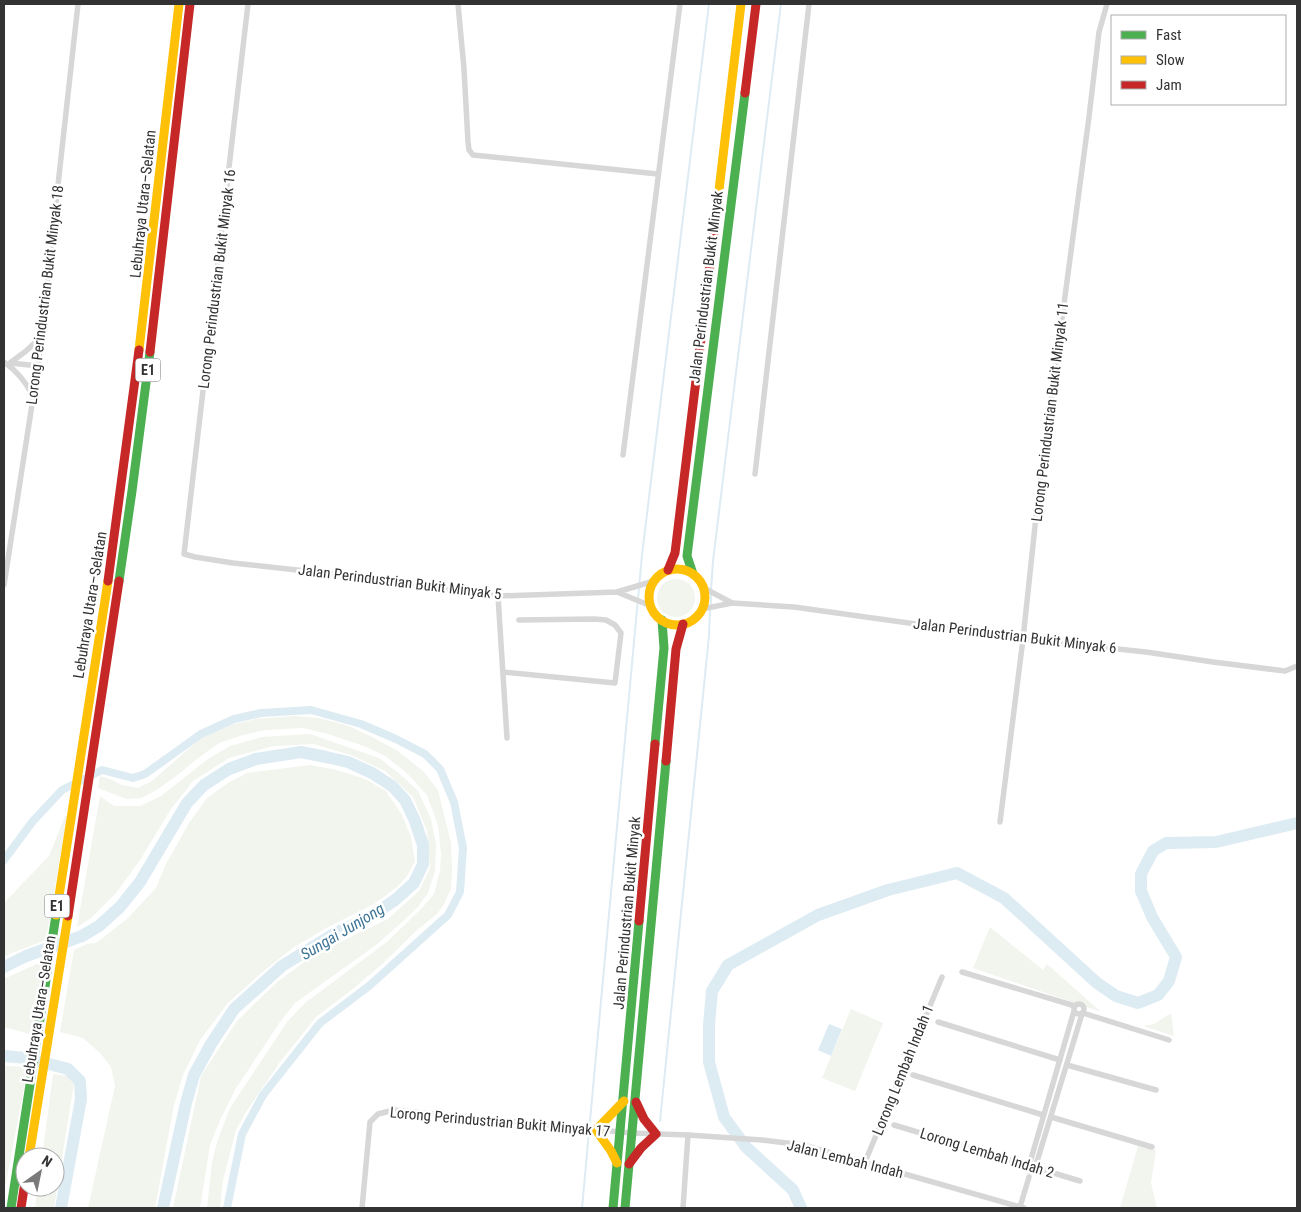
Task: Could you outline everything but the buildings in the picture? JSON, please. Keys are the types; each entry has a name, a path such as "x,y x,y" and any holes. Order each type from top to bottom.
{"main road":[{"name":"Lebuhraya Utara–Selatan","path":"11,1208 118,512 179,4"},
{"name":"Lebuhraya Utara–Selatan","path":"31,1147 96,734 135,472 190,4"},
{"name":"Jalan Perindustrian Bukit Minyak","path":"668,570 675,553 741,4"},
{"name":"Jalan Perindustrian Bukit Minyak","path":"693,574 687,556 756,4"},
{"path":"668,570 685,570 693,574 707,589 704,602 705,609 691,621 683,624 669,624 655,614 647,604 650,582 668,570"},
{"name":"Jalan Perindustrian Bukit Minyak","path":"613,1208 664,648 662,620"},
{"name":"Jalan Perindustrian Bukit Minyak","path":"625,1208 676,649 683,624"},
{"path":"628,1165 641,1148 656,1134 647,1124 635,1099"},
{"path":"617,1163 611,1151 591,1129 609,1117 624,1101"}],"street":[{"name":"Lorong Perindustrian Bukit Minyak 18","path":"4,585 38,366 78,4"},
{"name":"Lorong Perindustrian Bukit Minyak 16","path":"184,554 248,4"},
{"path":"458,4 468,142 469,150 473,155 658,174"},
{"path":"623,455 680,4"},
{"path":"755,474 809,4"},
{"name":"Lorong Perindustrian Bukit Minyak 11","path":"1000,822 1023,639 1038,498 1099,32 1107,4"},
{"path":"6,362 26,352 41,337"},
{"path":"6,362 38,366"},
{"path":"6,362 27,385 33,396"},
{"name":"Jalan Perindustrian Bukit Minyak 5","path":"184,554 195,558 224,562 379,579 498,596 617,592"},
{"path":"617,592 650,582"},
{"path":"707,589 732,603"},
{"path":"617,592 647,604"},
{"path":"498,596 507,738"},
{"path":"705,609 732,603"},
{"name":"Jalan Perindustrian Bukit Minyak 6","path":"732,603 794,607 1023,639 1146,652 1285,672 1297,666"},
{"path":"503,672 616,683 621,633 606,620 519,620"},
{"path":"962,972 1075,1008"},
{"name":"Lorong Lembah Indah 1","path":"865,1162 942,977"},
{"path":"1079,1004 1082,1005 1084,1010 1051,1117 1032,1167 1044,1115 1075,1008 1079,1004"},
{"path":"1082,1013 1169,1040"},
{"path":"938,1022 1060,1060"},
{"path":"1067,1065 1156,1090"},
{"path":"913,1075 1044,1115"},
{"name":"Lorong Perindustrian Bukit Minyak 17","path":"362,1208 370,1122 378,1114 394,1110 631,1133"},
{"path":"1051,1117 1152,1147"},
{"name":"Lorong Lembah Indah 2","path":"894,1125 1080,1181"},
{"name":"Jalan Lembah Indah","path":"631,1133 721,1137 803,1145 1022,1208"},
{"path":"683,1208 688,1135"},
{"path":"1022,1208 1029,1177"}],"shaded area":[{"path":"676,579 690,584 695,598 690,612 676,617 662,612 657,598 662,584"},
{"path":"294,716 319,718 349,726 398,751 424,772 438,790 451,843 451,889 437,914 354,988 316,1017 280,1062 236,1130 223,1180 220,1208 207,1208 212,1162 218,1139 230,1108 287,1022 305,1003 388,941 434,894 440,871 441,854 438,825 427,795 407,773 385,756 364,746 303,728 266,730 219,743 175,777 141,798 127,799 98,788 100,776 122,785 138,788 152,781 200,739 230,725 256,719"},
{"path":"310,734 379,758 418,791 431,819 436,844 435,871 428,893 418,907 376,945 295,1003 280,1022 235,1090 221,1118 210,1145 200,1208 173,1208 201,1076 237,1021 277,982 317,953 388,919 419,891 430,868 427,831 413,797 385,771 351,755 313,744 273,746 229,758 193,781 171,809 140,860 116,893 91,918 77,927 100,796 114,806 140,806 161,796 208,759 230,746 262,737"},
{"path":"310,765 337,770 365,779 386,791 402,815 411,837 415,861 407,876 397,887 374,904 328,927 294,947 260,974 228,1003 200,1040 183,1075 174,1105 155,1208 88,1208 115,1086 111,1067 100,1053 83,1038 60,1032 74,950 87,944 96,943 127,919 156,888 166,864 189,823 207,798 228,783 247,773"},
{"path":"65,816 67,816 46,940 4,956 4,903 49,856"},
{"path":"990,927 1043,970 1047,964 1101,1012 973,968"},
{"path":"43,961 33,1035 4,1028 4,979"},
{"path":"851,1009 883,1023 855,1091 822,1078"},
{"path":"1171,1013 1174,1036 1143,1026 1154,1024"},
{"path":"829,1024 842,1029 831,1056 818,1050"},
{"path":"4,1066 28,1067 4,1193"},
{"path":"53,1074 69,1076 74,1083 64,1147 43,1147"},
{"path":"1138,1146 1156,1150 1151,1183 1157,1208 1120,1208"},
{"path":"37,1197 56,1197 54,1208 35,1208"}],"waterway":[{"path":"582,1208 642,555 709,4"},
{"path":"711,590 781,4"},
{"path":"711,594 711,605"},
{"path":"660,1121 709,636 710,609"},
{"path":"4,860 33,821 62,790 102,770 133,778 145,774 201,734 234,719 261,713 311,710 361,724 425,754 440,769 454,802 463,848 460,892 448,915 369,986 320,1023 263,1095 242,1134 227,1208"},
{"name":"Sungai Junjong","path":"4,967 26,956 82,936 99,926 120,907 140,882 187,803 204,785 229,769 256,759 301,752 348,762 372,773 392,786 405,800 423,845 423,864 414,883 395,900 370,917 332,935 282,966 234,1009 211,1044 194,1075 163,1208"},
{"path":"801,1208 793,1190 746,1147 724,1117 709,1062 709,1025 712,991 728,965 818,915 888,890 957,873 1004,898 1097,983 1116,996 1138,1003 1158,995 1169,981 1176,957 1152,917 1141,891 1141,874 1153,851 1166,843 1216,842 1297,823"},
{"path":"4,1056 26,1058 68,1069 80,1081 81,1099 61,1208"}],"traffic: fast":[{"path":"693,574 687,556 745,93"},
{"path":"119,581 150,352"},
{"path":"655,744 664,648 662,620"},
{"path":"625,1208 666,761"},
{"path":"11,1208 56,915"},
{"path":"613,1208 639,921"}],"traffic: slow":[{"path":"139,350 179,4"},
{"path":"715,224 741,4"},
{"path":"677,569 688,571 697,577 703,586 705,597 703,608 697,617 688,623 677,625 666,623 657,617 651,608 649,597 651,586 657,577 666,571 677,569"},
{"path":"56,915 108,581"},
{"path":"31,1147 68,916"},
{"path":"617,1163 596,1130 624,1101"}],"traffic: jam":[{"path":"150,352 190,4"},
{"path":"745,93 756,4"},
{"path":"668,570 675,553 715,224"},
{"path":"108,581 139,350"},
{"path":"68,916 119,581"},
{"path":"666,761 676,649 683,624"},
{"path":"639,921 655,744"},
{"path":"629,1164 641,1148 656,1134 644,1119 636,1102"},
{"path":"21,1208 23,1197"}]}
